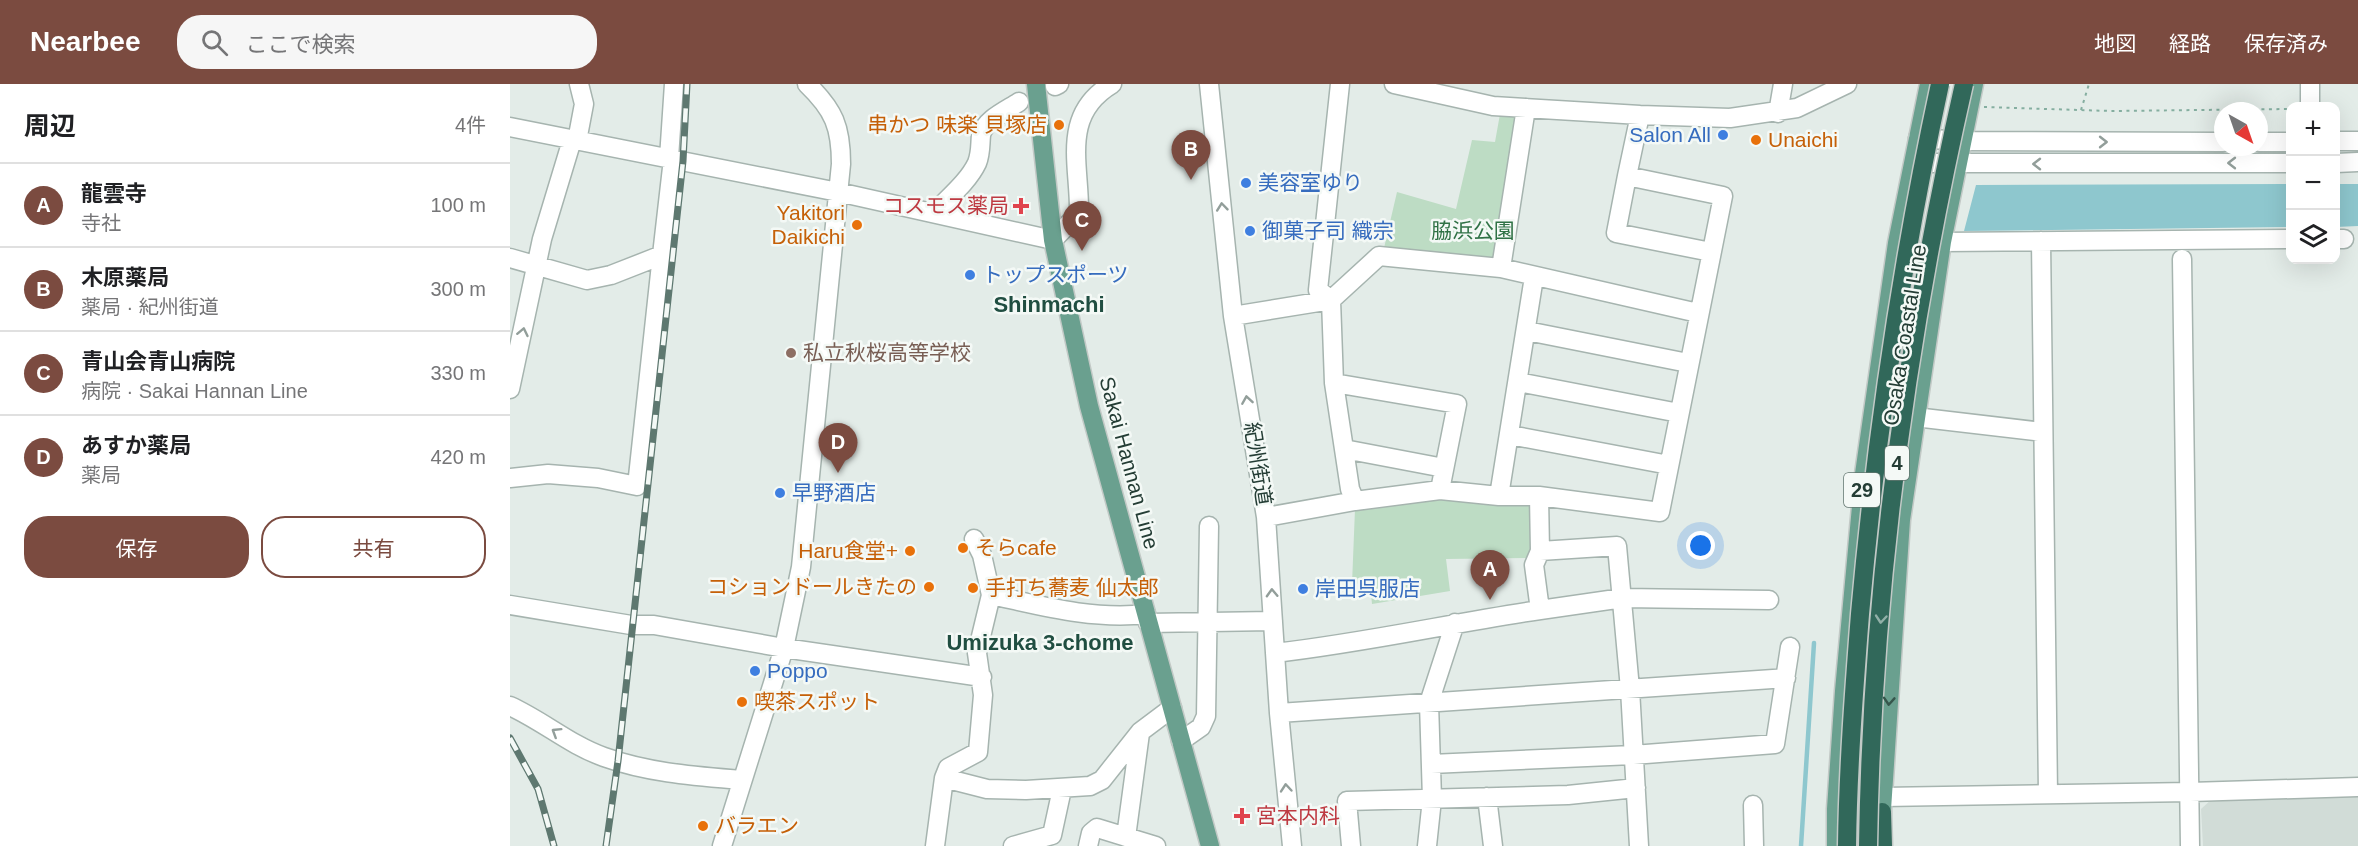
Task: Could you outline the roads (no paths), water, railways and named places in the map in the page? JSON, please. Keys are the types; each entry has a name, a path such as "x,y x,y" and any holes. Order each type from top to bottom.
{"highway":[{"name":"4","path":"1847,846 1847,799 1856,662 1873,480 1903,268 1940,84"},
{"name":"4","path":"1868,846 1876,670 1890,519 1905,395 1924,275 1964,84"},
{"path":"1882,804 1882,846"}],"main road":[{"name":"Sakai Hannan Line","path":"1036,84 1053,240 1089,406 1210,846"},
{"name":"Osaka Coastal Line","path":"1836,846 1836,809 1844,691 1864,474 1897,243 1929,84"},
{"name":"Osaka Coastal Line","path":"1882,804 1901,520 1942,242 1974,84"}],"street":[{"path":"510,389 543,239 575,141 584,104 579,84"},
{"path":"510,478 548,474 598,478 637,486 671,159 674,84"},
{"path":"722,846 784,648 801,567 841,142 836,120 823,99 807,84"},
{"path":"510,127 838,192 1053,240 1079,213 1075,138 1080,120 1097,95 1112,84"},
{"name":"紀州街道","path":"1209,84 1233,316 1266,517 1279,713 1292,846"},
{"path":"1331,300 1318,290 1340,84"},
{"path":"1778,113 1783,84"},
{"path":"1405,85 1493,106 1640,116 1730,118 1778,113 1797,108 1847,84"},
{"path":"2310,84 2310,102"},
{"path":"934,213 976,165 981,150 981,134 985,126 1019,102"},
{"path":"1501,268 1526,108"},
{"path":"1640,116 1616,233 1711,252"},
{"path":"1918,138 1962,141 2214,142"},
{"path":"2340,141 2358,141"},
{"path":"2268,142 2286,142"},
{"path":"2340,163 2358,162"},
{"path":"1914,163 2286,163"},
{"path":"1266,517 1355,501 1440,490 1499,496 1539,496 1660,512 1723,196 1627,176"},
{"path":"1942,242 2286,239"},
{"path":"2041,241 2048,794"},
{"path":"510,258 587,280 611,275 662,255"},
{"path":"1233,316 1331,300 1379,256 1501,268 1698,313"},
{"path":"2182,259 2190,846"},
{"path":"1499,496 1534,277"},
{"path":"1331,300 1334,383 1350,489 1355,501"},
{"path":"1527,331 1688,363"},
{"path":"1518,382 1679,413"},
{"path":"1334,383 1457,404 1440,490"},
{"path":"1915,417 2043,432"},
{"path":"1510,435 1669,465"},
{"path":"1344,449 1444,468"},
{"path":"1539,496 1539,551 1534,565 1540,610"},
{"path":"1181,741 1201,727 1206,716 1209,526"},
{"path":"935,846 944,778 948,768 978,752 983,695 978,653 991,595 982,555 974,540"},
{"path":"1539,551 1617,546 1630,689 1639,846"},
{"path":"991,595 1070,612 1118,617 1208,622 1273,621"},
{"path":"1275,653 1322,648 1455,623 1623,598 1769,600"},
{"path":"510,605 631,625 654,625 784,648 982,677"},
{"path":"1427,846 1432,799 1429,703 1455,623"},
{"path":"1431,764 1633,755 1774,744 1790,647"},
{"path":"1279,713 1786,678"},
{"path":"510,706 527,714 562,737 603,757 638,768 686,776 742,780"},
{"path":"944,778 987,789 1062,789 1090,786 1102,780 1140,732 1172,708"},
{"path":"1126,837 1140,732"},
{"path":"1882,804 2048,794 2358,787"},
{"path":"1351,846 1347,801 1568,795 1636,788"},
{"path":"1013,846 1052,835 1062,789"},
{"path":"1487,797 1493,846"},
{"path":"1754,805 1754,846"},
{"path":"1088,846 1091,833 1097,828 1156,846"}],"water":[{"path":"2286,184 2286,227 1964,231 1976,185"},
{"path":"2340,184 2358,184 2358,226 2340,227"}],"waterway":[{"path":"1801,846 1814,643"}],"railway":[{"path":"606,846 618,761 683,161 687,84"},
{"path":"510,738 538,789 554,846"}],"place":[{"name":"串かつ 味楽 貝塚店","path":"1059,125"},
{"name":"Salon All","path":"1723,135"},
{"name":"Unaichi","path":"1756,140"},
{"name":"木原薬局","path":"1191,180"},
{"name":"美容室ゆり","path":"1246,183"},
{"name":"コスモス薬局","path":"1021,206"},
{"name":"Yakitori Daikichi","path":"857,225"},
{"name":"御菓子司 織宗","path":"1250,231"},
{"name":"青山会青山病院","path":"1082,251"},
{"name":"トップスポーツ","path":"970,275"},
{"name":"私立秋桜高等学校","path":"791,353"},
{"name":"あすか薬局","path":"838,473"},
{"name":"早野酒店","path":"780,493"},
{"name":"そらcafe","path":"963,548"},
{"name":"Haru食堂+","path":"910,551"},
{"name":"コションドールきたの","path":"929,587"},
{"name":"手打ち蕎麦 仙太郎","path":"973,588"},
{"name":"岸田呉服店","path":"1303,589"},
{"name":"龍雲寺","path":"1490,600"},
{"name":"Poppo","path":"755,671"},
{"name":"喫茶スポット","path":"742,702"},
{"name":"宮本内科","path":"1242,816"},
{"name":"バラエン","path":"703,826"}],"district":[{"name":"Shinmachi","path":"1049,304"},
{"name":"Umizuka 3-chome","path":"1040,642"}],"park label":[{"name":"脇浜公園","path":"1473,231"}]}
